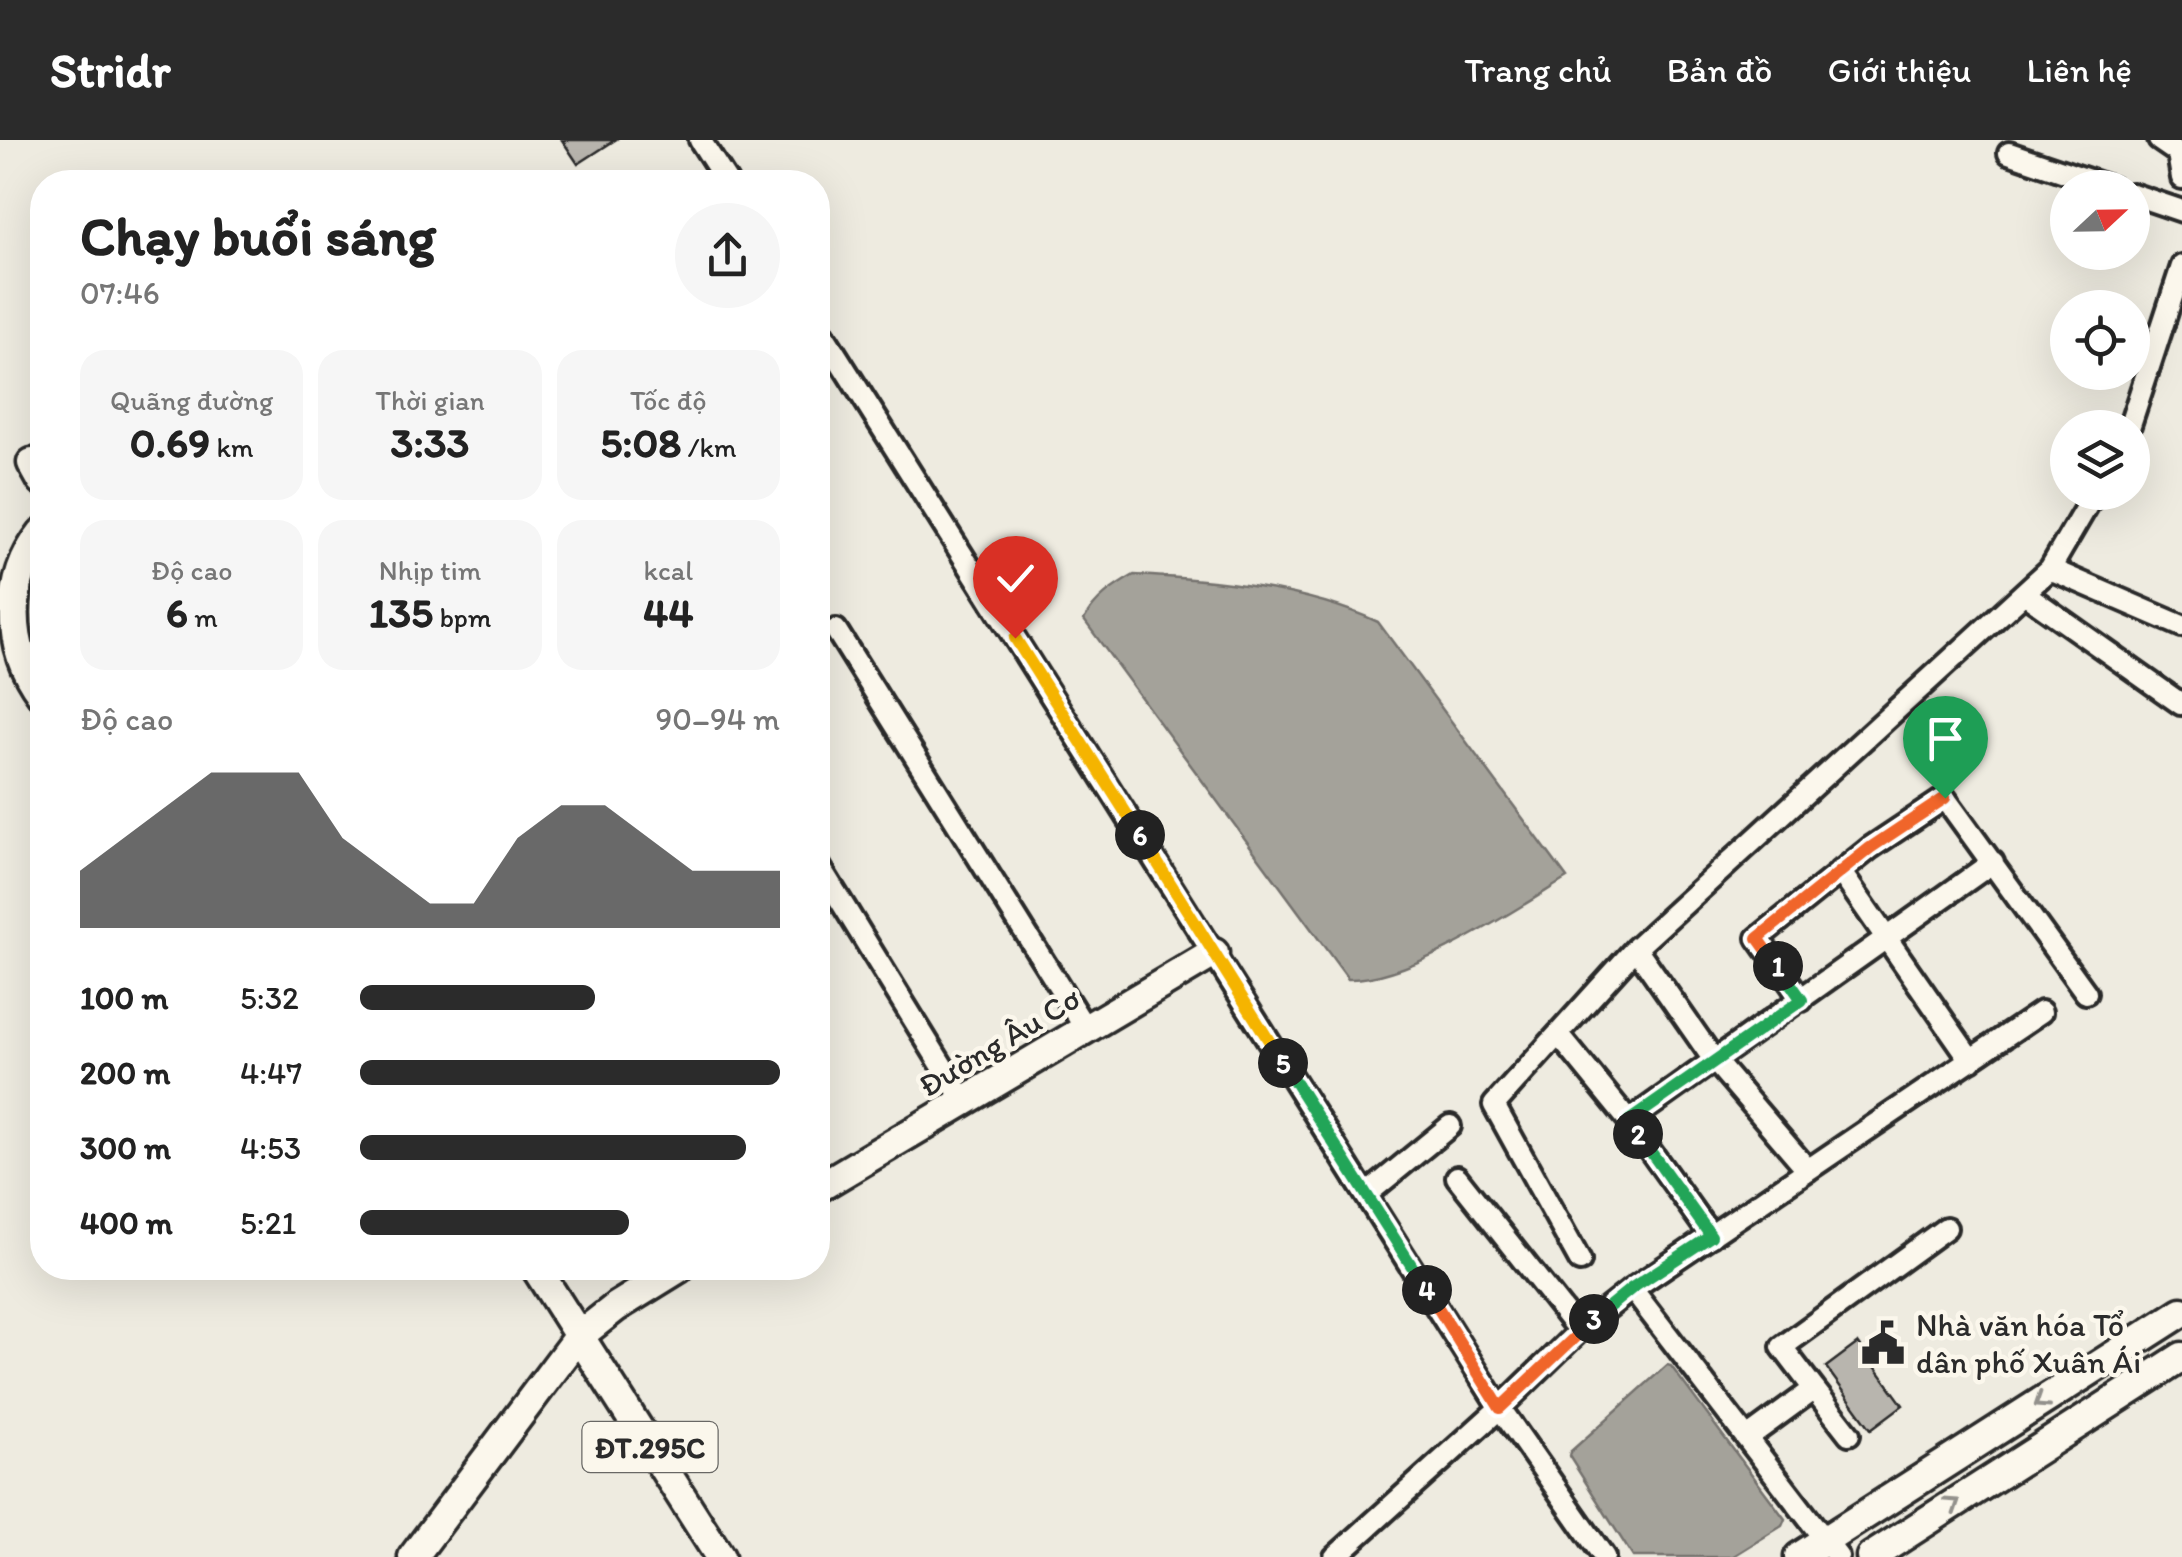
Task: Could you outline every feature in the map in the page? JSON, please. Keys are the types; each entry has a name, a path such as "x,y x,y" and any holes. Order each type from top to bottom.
{"main road":[{"path":"30,553 18,581 14,624 30,675"},
{"name":"Đường Âu Cơ","path":"830,1181 1214,954"},
{"name":"ĐT.295C","path":"543,1280 720,1557"},
{"path":"413,1557 578,1337 660,1280"},
{"path":"1799,1557 1831,1549 2182,1312"},
{"path":"1871,1557 2182,1358"},
{"path":"2107,1360 2127,1393"}],"street":[{"path":"700,140 719,170"},
{"path":"2159,140 2178,154 2182,178"},
{"path":"2008,153 2059,170"},
{"path":"2150,200 2182,211"},
{"path":"2136,410 2182,266"},
{"path":"830,345 1500,1408 1604,1557"},
{"path":"1580,1261 1494,1105 1636,948 2050,569 2084,510"},
{"path":"2050,569 2182,626"},
{"path":"2024,593 2180,704"},
{"path":"836,630 1087,1031"},
{"path":"1802,1000 1758,938 1840,872 1945,798 2086,993"},
{"path":"1629,1121 1993,862"},
{"path":"1840,872 1971,1060"},
{"path":"830,884 965,1103"},
{"path":"1636,948 1714,1060 1808,1170"},
{"path":"1335,1557 1579,1331 1632,1288 2042,1012"},
{"path":"1558,1034 1629,1121 1711,1236"},
{"path":"1367,1194 1450,1126"},
{"path":"1457,1177 1579,1331"},
{"path":"1850,1434 1782,1346 1946,1228"},
{"path":"1632,1288 1831,1549"},
{"path":"1748,1438 1814,1389"}],"shaded area":[{"path":"1134,575 1196,579 1290,593 1378,622 1567,878 1430,957 1373,977 1348,979 1084,620 1105,594"},
{"path":"1667,1365 1785,1519 1782,1526 1732,1557 1633,1557 1569,1456"}],"building":[{"path":"562,140 615,140 578,164"},
{"path":"1858,1343 1903,1405 1871,1429 1826,1367"}],"place":[{"name":"Nhà văn hóa Tổ dân phố Xuân Ái","path":"1883,1343"}],"route":[{"path":"1015,638 1500,1408 1579,1331 1632,1288 1711,1236 1629,1121 1802,1000 1758,938 1870,848 1945,798"}]}
